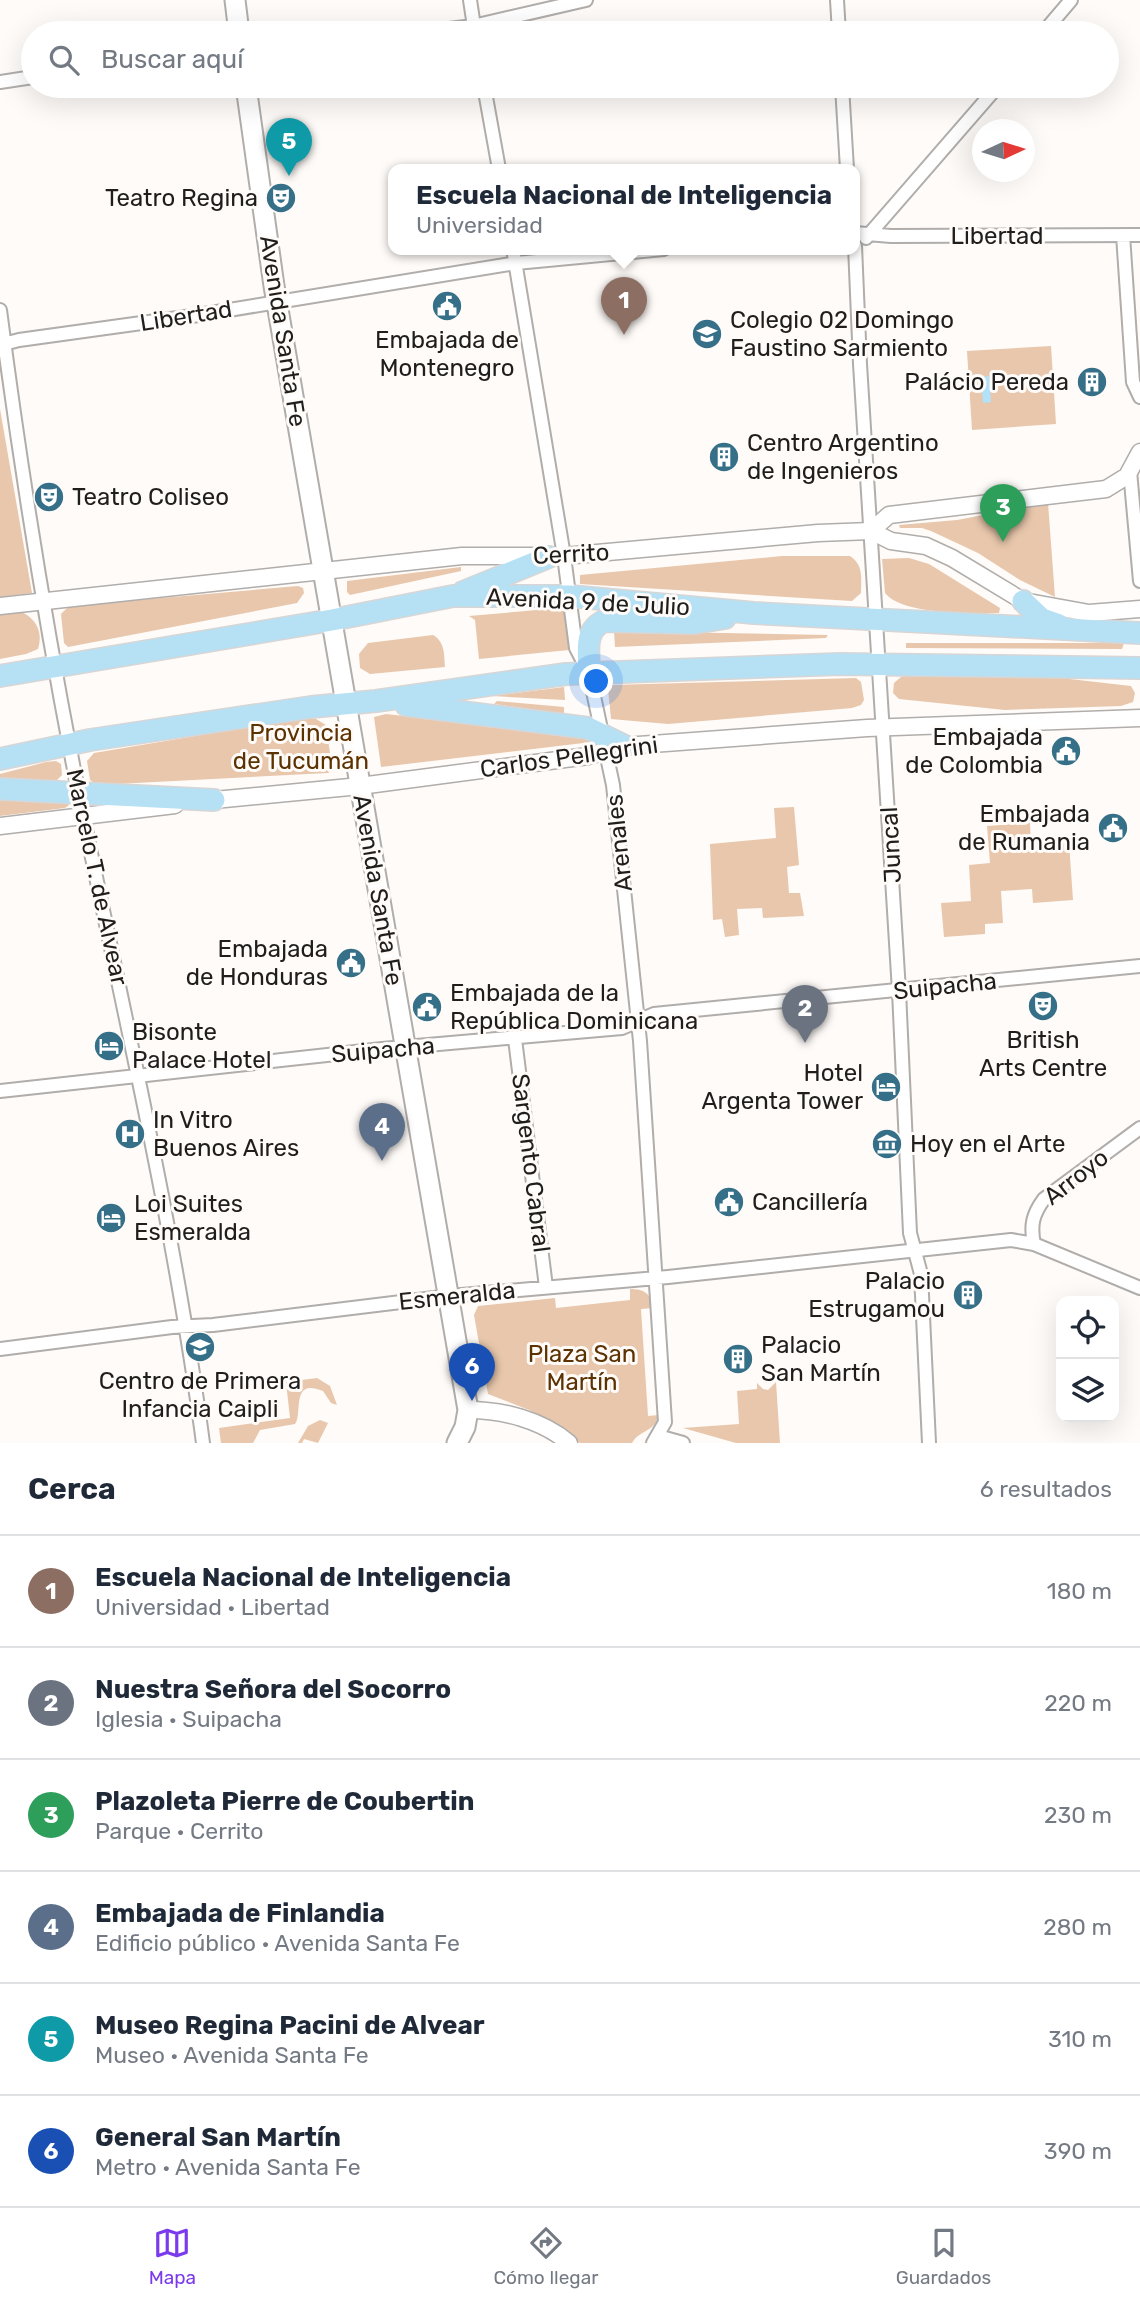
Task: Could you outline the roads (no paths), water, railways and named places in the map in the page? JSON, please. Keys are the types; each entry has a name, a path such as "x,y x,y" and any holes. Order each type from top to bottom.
{"highway":[{"path":"453,596 557,557"},
{"name":"Avenida 9 de Julio","path":"0,676 332,620 453,596 569,596 754,613 1140,633"},
{"path":"1023,601 1042,619 1067,629"},
{"path":"589,673 591,631 604,621 694,623 754,613"},
{"path":"0,759 70,744 345,703 566,674 880,664 1140,668"},
{"path":"376,701 588,727 625,746"},
{"path":"0,789 214,800"}],"main road":[{"path":"235,0 238,21"},
{"name":"Avenida Santa Fe","path":"248,98 277,303 468,1410 465,1427 457,1443"}],"street":[{"path":"470,0 473,21"},
{"path":"508,21 586,0"},
{"path":"837,0 838,21"},
{"path":"1054,21 1072,0"},
{"path":"0,82 21,79"},
{"path":"486,98 498,164"},
{"path":"843,98 847,164"},
{"path":"860,243 870,235 988,98"},
{"name":"Libertad","path":"860,234 1140,235"},
{"path":"1123,235 1136,369 1133,382 1140,397"},
{"name":"Arenales","path":"514,255 557,557 569,596 576,648 589,673 613,785 637,1019 656,1278 665,1422 656,1440"},
{"name":"Libertad","path":"2,344 277,303 516,263 601,255"},
{"name":"Juncal","path":"855,255 899,991 910,1233 921,1274 929,1443"},
{"name":"Marcelo T. de Alvear","path":"0,310 2,344 55,667 187,1327 203,1443"},
{"path":"1140,452 1130,471 1140,581"},
{"name":"Cerrito","path":"0,606 462,556 557,557 818,533 871,531 889,515 1107,489 1122,480 1130,471"},
{"path":"871,531 891,541 926,546 952,558 1023,601 1089,613 1140,609"},
{"name":"Carlos Pellegrini","path":"0,826 214,800 360,786 605,753 625,746 884,727 1140,718"},
{"name":"Suipacha","path":"0,1091 622,1028 637,1019 654,1014 1140,966"},
{"name":"Sargento Cabral","path":"515,1039 546,1287"},
{"name":"Arroyo","path":"1034,1244 1031,1225 1036,1210 1044,1199 1140,1128"},
{"path":"915,1250 1011,1240 1034,1244 1140,1288"},
{"name":"Esmeralda","path":"0,1349 450,1296 656,1278 915,1250"},
{"path":"468,1410 503,1412 529,1421 569,1443"},
{"path":"656,1440 683,1443"}],"water":[{"path":"989,376 991,402 983,403 981,377"}],"place":[{"name":"Museo Regina Pacini de Alvear","path":"289,176"},
{"name":"Teatro Regina","path":"281,198"},
{"name":"Embajada de Montenegro","path":"447,306"},
{"name":"Colegio 02 Domingo Faustino Sarmiento","path":"707,334"},
{"name":"Escuela Nacional de Inteligencia","path":"624,335"},
{"name":"Palácio Pereda","path":"1092,382"},
{"name":"Centro Argentino de Ingenieros","path":"724,457"},
{"name":"Teatro Coliseo","path":"49,497"},
{"name":"Plazoleta Pierre de Coubertin","path":"1003,542"},
{"name":"Embajada de Colombia","path":"1066,751"},
{"name":"Embajada de Rumania","path":"1113,828"},
{"name":"Embajada de Honduras","path":"351,963"},
{"name":"British Arts Centre","path":"1043,1006"},
{"name":"Embajada de la República Dominicana","path":"427,1007"},
{"name":"Nuestra Señora del Socorro","path":"805,1043"},
{"name":"Bisonte Palace Hotel","path":"109,1046"},
{"name":"Hotel Argenta Tower","path":"886,1087"},
{"name":"In Vitro Buenos Aires","path":"130,1134"},
{"name":"Hoy en el Arte","path":"887,1144"},
{"name":"Embajada de Finlandia","path":"382,1161"},
{"name":"Cancillería","path":"729,1202"},
{"name":"Loi Suites Esmeralda","path":"111,1218"},
{"name":"Palacio Estrugamou","path":"968,1295"},
{"name":"Centro de Primera Infancia Caipli","path":"200,1347"},
{"name":"Palacio San Martín","path":"738,1359"},
{"name":"General San Martín","path":"472,1401"}],"park label":[{"name":"Provincia de Tucumán","path":"301,747"},
{"name":"Plaza San Martín","path":"582,1368"}]}
